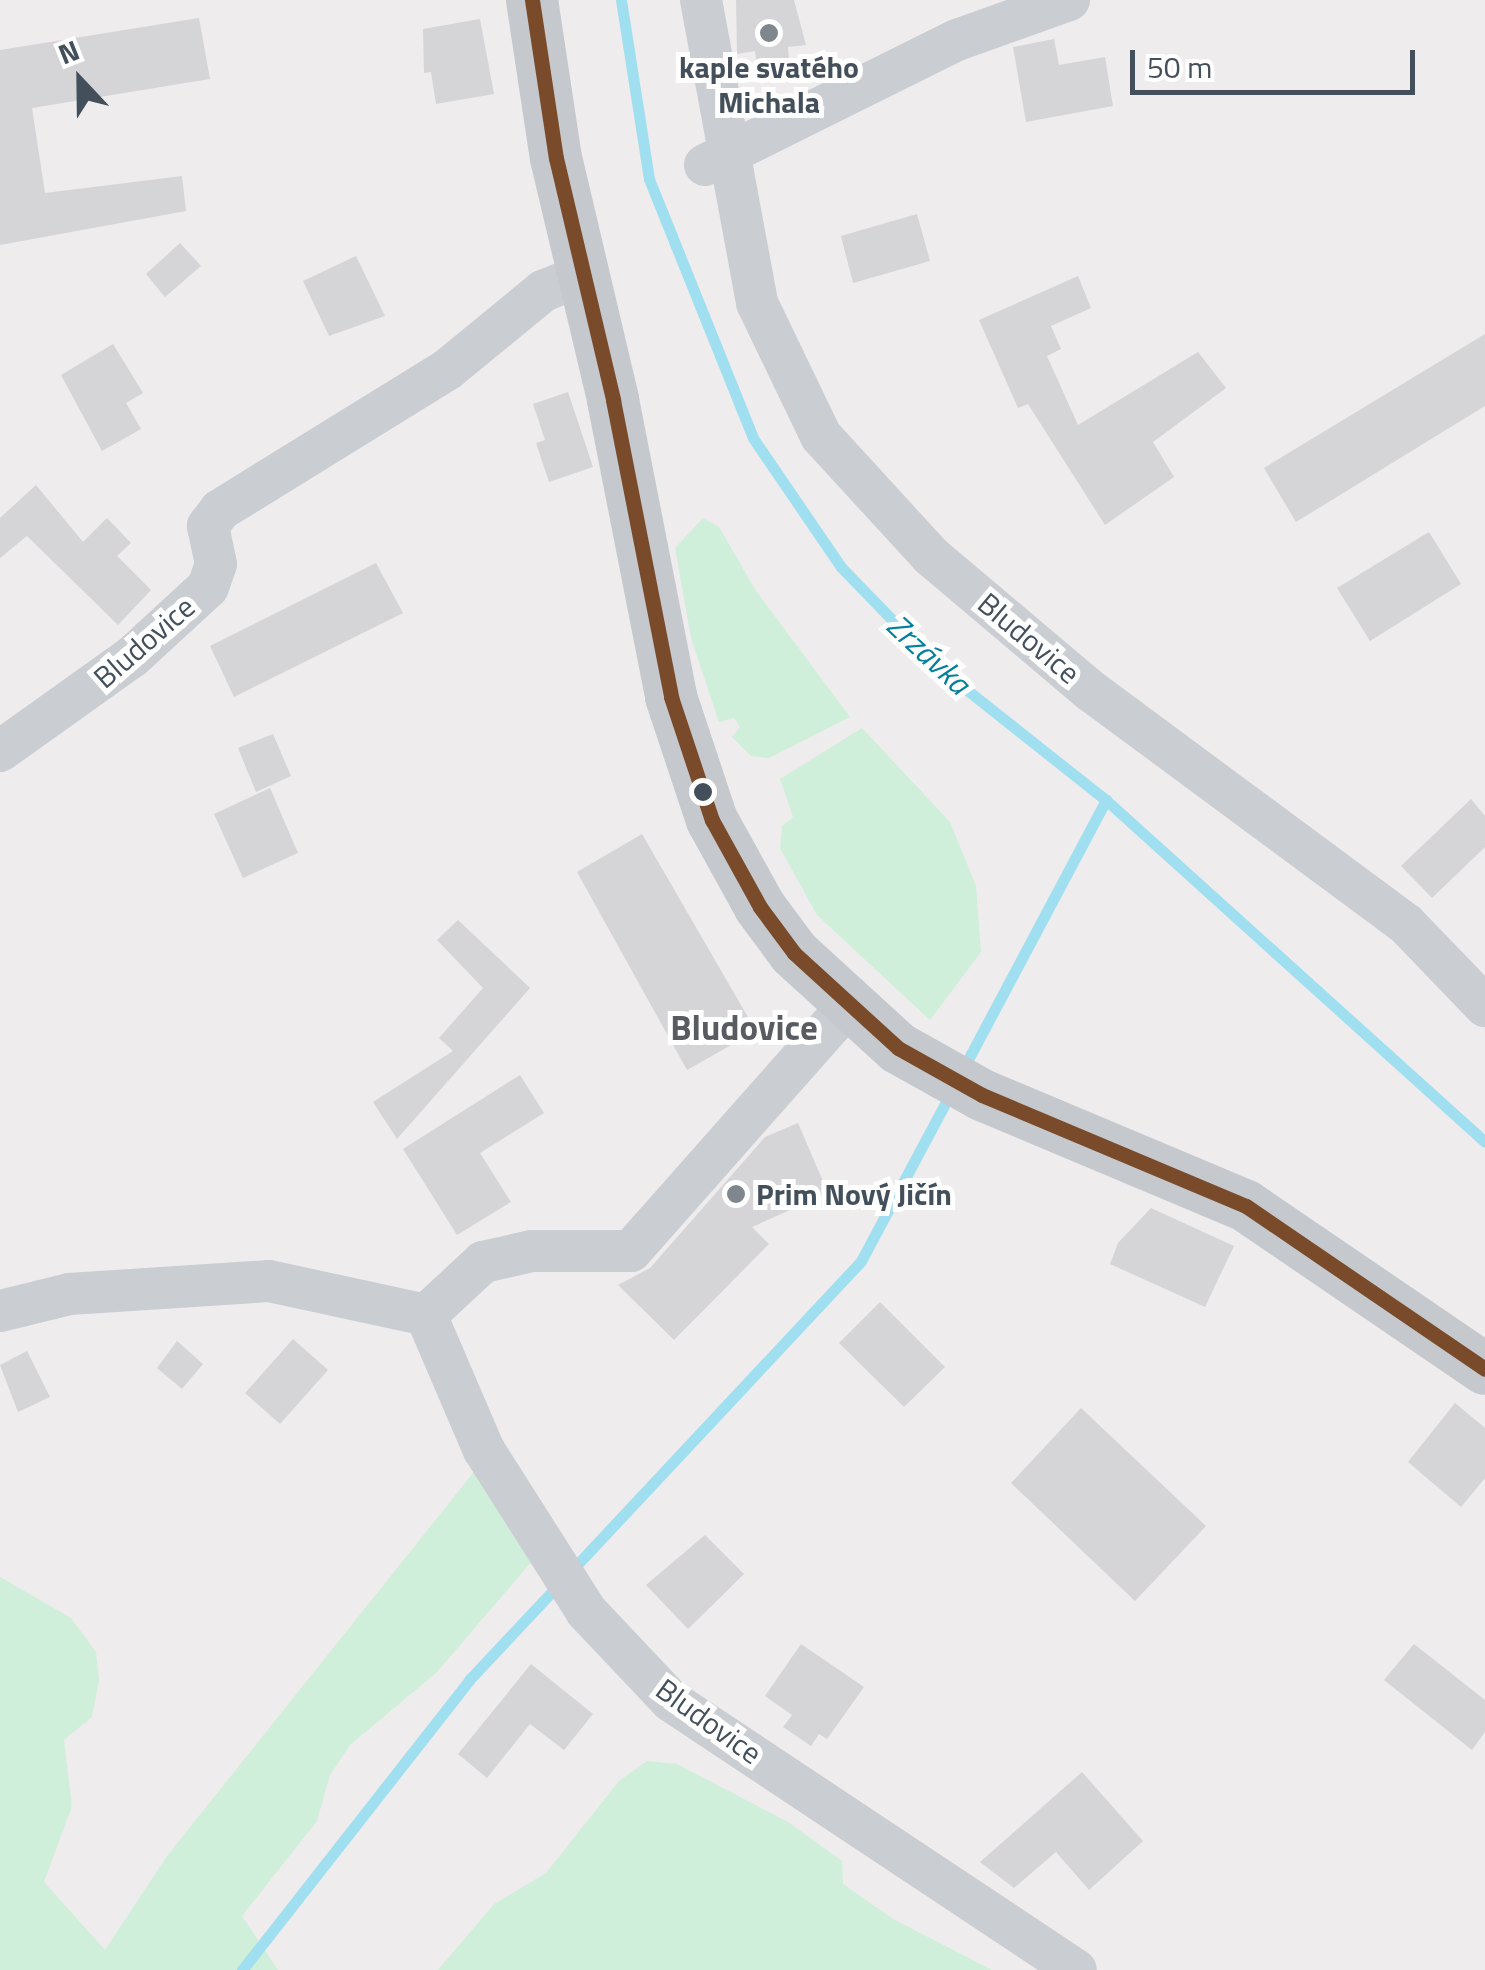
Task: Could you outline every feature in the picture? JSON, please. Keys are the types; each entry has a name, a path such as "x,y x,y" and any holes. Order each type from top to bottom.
{"main road":[{"path":"532,0 548,120 658,642 702,795 760,907 794,953 848,1006 959,1083 1246,1206 1485,1369"}],"street":[{"name":"Bludovice","path":"701,0 719,160 757,302 821,436 931,556 1091,691 1406,924 1485,1006"},
{"path":"719,160 957,40 1069,0"},
{"name":"Bludovice","path":"0,751 132,658 208,587 216,564 208,526 220,510 448,369 543,292 582,275"},
{"path":"0,1311 69,1294 269,1281 426,1315 483,1262 532,1251 631,1251 848,1006"},
{"name":"Bludovice","path":"426,1315 494,1466 586,1612 671,1701 1076,1970"}],"green space":[{"path":"703,518 719,527 756,591 850,717 769,758 751,756 732,737 740,727 734,718 719,722 691,638 675,548"},
{"path":"862,728 950,822 976,886 981,952 930,1020 817,915 780,848 782,826 793,817 780,779"},
{"path":"477,1468 533,1560 437,1672 350,1745 330,1775 317,1821 242,1916 278,1970 0,1970 0,1577 71,1618 96,1652 99,1680 92,1717 64,1740 72,1806 44,1882 105,1950 167,1856"},
{"path":"647,1761 677,1764 788,1822 842,1861 843,1884 893,1919 992,1970 438,1970 494,1904 546,1873 619,1781"}],"building":[{"name":"kaple svatého Michala","path":"736,0 794,0 806,45 788,47 789,60 757,65 755,51 737,54"},
{"path":"199,18 210,79 32,108 45,193 182,176 186,211 0,245 0,50"},
{"path":"480,19 494,94 436,104 431,72 424,73 423,29"},
{"path":"1054,39 1059,65 1105,57 1113,106 1026,122 1013,47"},
{"path":"917,214 930,261 853,283 841,236"},
{"path":"180,243 201,266 165,297 146,274"},
{"path":"356,256 385,316 329,336 303,281"},
{"path":"1078,276 1091,308 1051,326 1061,349 1047,356 1078,425 1198,352 1226,388 1153,442 1174,477 1105,525 1028,404 1018,408 979,320"},
{"path":"1485,334 1485,406 1296,522 1264,468"},
{"path":"113,344 143,393 126,403 141,429 102,451 61,375"},
{"path":"568,392 593,467 549,482 536,443 545,440 533,404"},
{"path":"36,485 83,542 107,518 131,543 117,556 151,590 118,625 27,536 0,558 0,518"},
{"path":"1429,532 1461,584 1370,641 1337,588"},
{"path":"376,563 403,613 234,697 210,646"},
{"path":"273,734 291,776 256,792 238,748"},
{"path":"270,788 298,853 243,878 214,814"},
{"path":"1471,799 1485,816 1485,847 1432,898 1401,866"},
{"path":"642,834 756,1031 687,1070 577,872"},
{"path":"458,920 530,988 397,1139 373,1102 453,1051 439,1038 483,988 437,940"},
{"path":"520,1075 544,1113 480,1153 511,1202 457,1235 403,1149"},
{"path":"798,1123 828,1193 752,1227 769,1244 674,1340 618,1285 650,1268 765,1137"},
{"path":"1151,1208 1234,1246 1205,1307 1110,1264 1118,1243"},
{"path":"880,1302 945,1367 904,1407 839,1343"},
{"path":"293,1339 328,1370 280,1424 245,1393"},
{"path":"177,1341 203,1364 182,1389 157,1368"},
{"path":"27,1351 50,1397 18,1412 0,1365"},
{"path":"1455,1403 1485,1428 1485,1478 1461,1507 1408,1462"},
{"path":"1081,1408 1206,1526 1135,1601 1011,1483"},
{"path":"705,1535 744,1574 688,1629 646,1585"},
{"path":"801,1644 864,1687 827,1739 819,1734 811,1746 783,1727 792,1715 765,1696"},
{"path":"1414,1644 1485,1700 1485,1732 1472,1750 1384,1680"},
{"path":"531,1664 593,1714 564,1750 530,1724 487,1778 458,1754"},
{"path":"1082,1772 1143,1841 1089,1890 1056,1852 1014,1888 980,1862"}],"waterway":[{"name":"Zrzávka","path":"621,0 649,179 753,438 841,567 938,667 1106,800 1485,1142"},
{"path":"963,1069 1106,800"},
{"path":"572,1570 861,1261 950,1094"},
{"path":"242,1970 469,1680 560,1583"}],"transit line":[{"path":"532,0 556,158 613,400 671,697 712,820 760,907 794,953 898,1048 982,1095 1246,1206 1485,1369"}],"place":[{"name":"kaple svatého Michala","path":"769,33"},
{"name":"Prim Nový Jičín","path":"736,1194"}],"district":[{"name":"Bludovice","path":"744,1027"}]}
